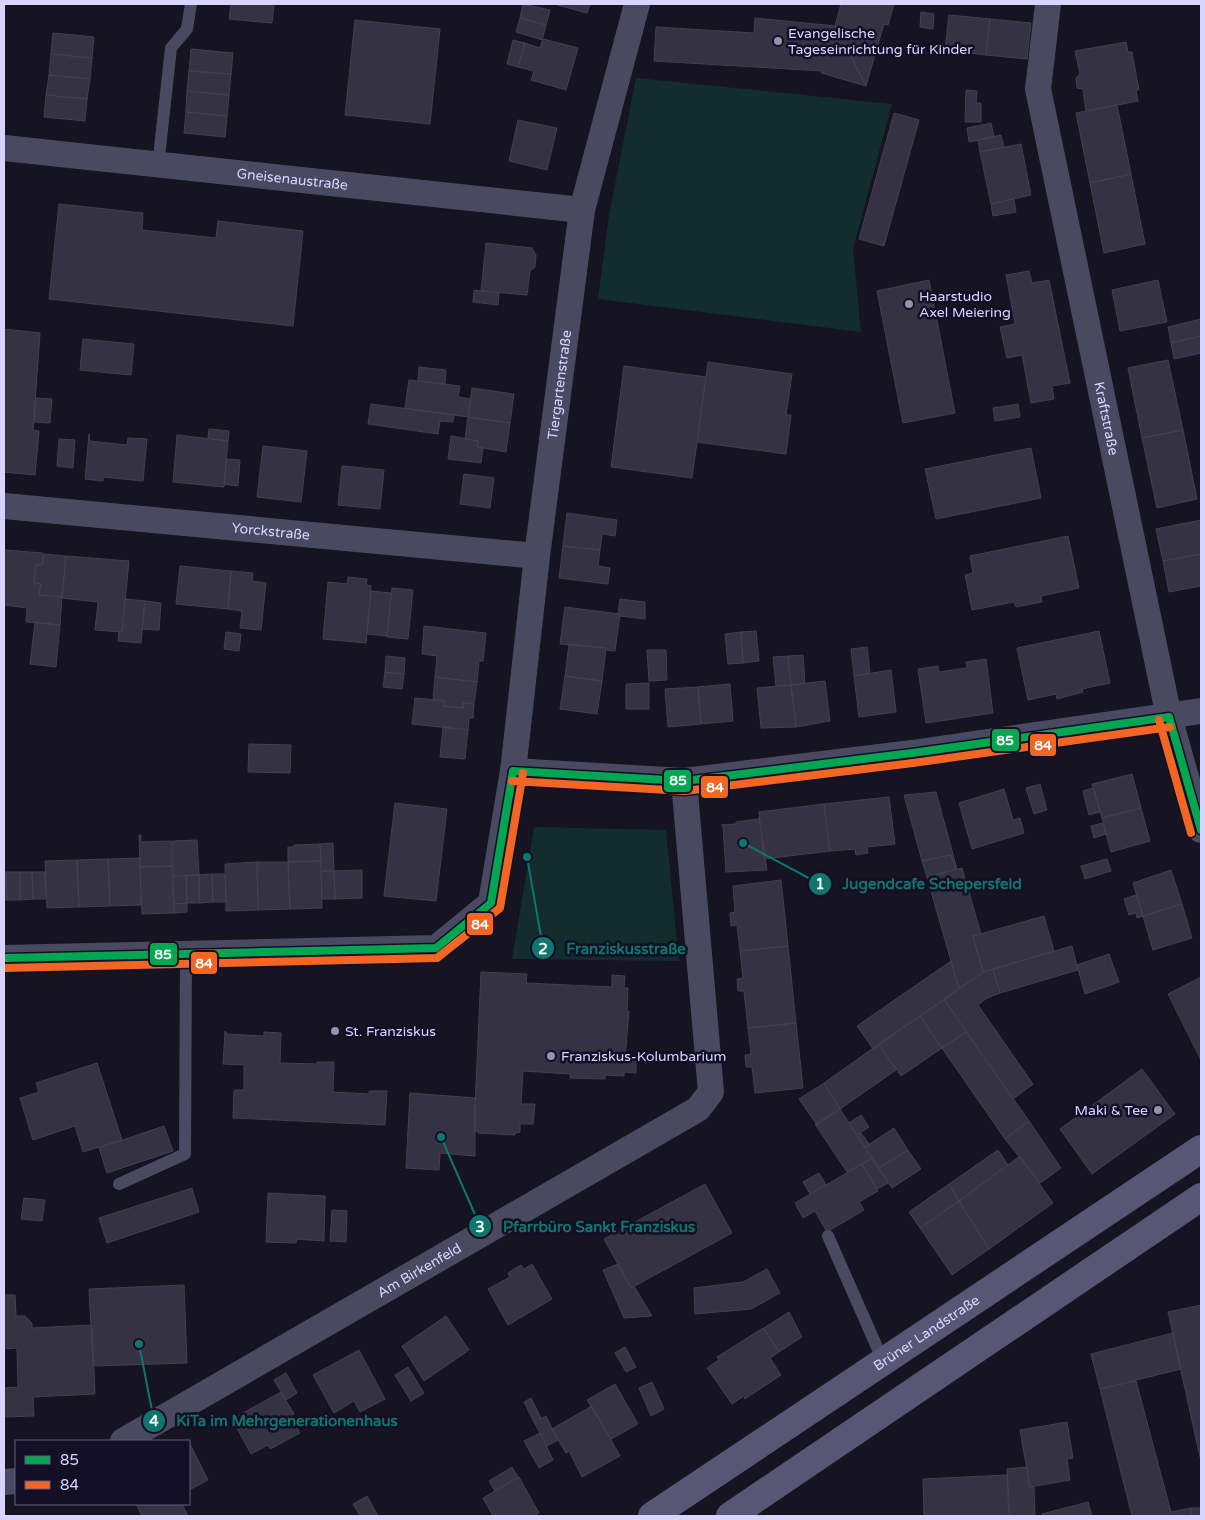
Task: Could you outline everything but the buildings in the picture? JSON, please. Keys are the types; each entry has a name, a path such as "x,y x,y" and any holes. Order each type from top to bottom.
{"main road":[{"name":"Brüner Landstraße","path":"652,1516 1201,1150"},
{"path":"730,1516 1201,1197"}],"street":[{"name":"Tiergartenstraße","path":"4,958 436,948 492,903 513,771 537,556 582,210 637,4"},
{"name":"Kraftstraße","path":"1048,4 1038,89 1169,717 1201,830"},
{"name":"Gneisenaustraße","path":"4,148 582,210"},
{"name":"Yorckstraße","path":"4,506 537,556"},
{"path":"513,771 684,781 912,753 1201,711"},
{"name":"Am Birkenfeld","path":"124,1440 698,1109 711,1092 684,781"}],"lane":[{"path":"158,166 172,48 187,29 191,4"},
{"path":"119,1184 185,1154 186,954"},
{"path":"828,1236 884,1362"}],"green space":[{"path":"636,78 892,104 853,249 861,332 598,299 609,215"},
{"path":"534,827 666,830 679,961 512,959"}],"transit line":[{"name":"85","path":"1169,717 1201,830"},
{"name":"85","path":"513,771 684,781 912,753 1169,717"},
{"name":"84","path":"1159,720 1191,833"},
{"name":"84","path":"512,781 685,791 913,763 1170,727"},
{"name":"85","path":"4,958 436,948 491,903 513,771"},
{"name":"84","path":"4,968 437,958 500,908 523,773"}],"place":[{"name":"Evangelische Tageseinrichtung für Kinder","path":"778,41"},
{"name":"Haarstudio Axel Meiering","path":"909,304"},
{"name":"Jugendcafe Schepersfeld","path":"743,843"},
{"name":"Franziskusstraße","path":"527,857"},
{"name":"St. Franziskus","path":"335,1031"},
{"name":"Franziskus-Kolumbarium","path":"551,1056"},
{"name":"Maki & Tee","path":"1158,1110"},
{"name":"Pfarrbüro Sankt Franziskus","path":"441,1137"},
{"name":"KiTa im Mehrgenerationenhaus","path":"139,1344"}]}
